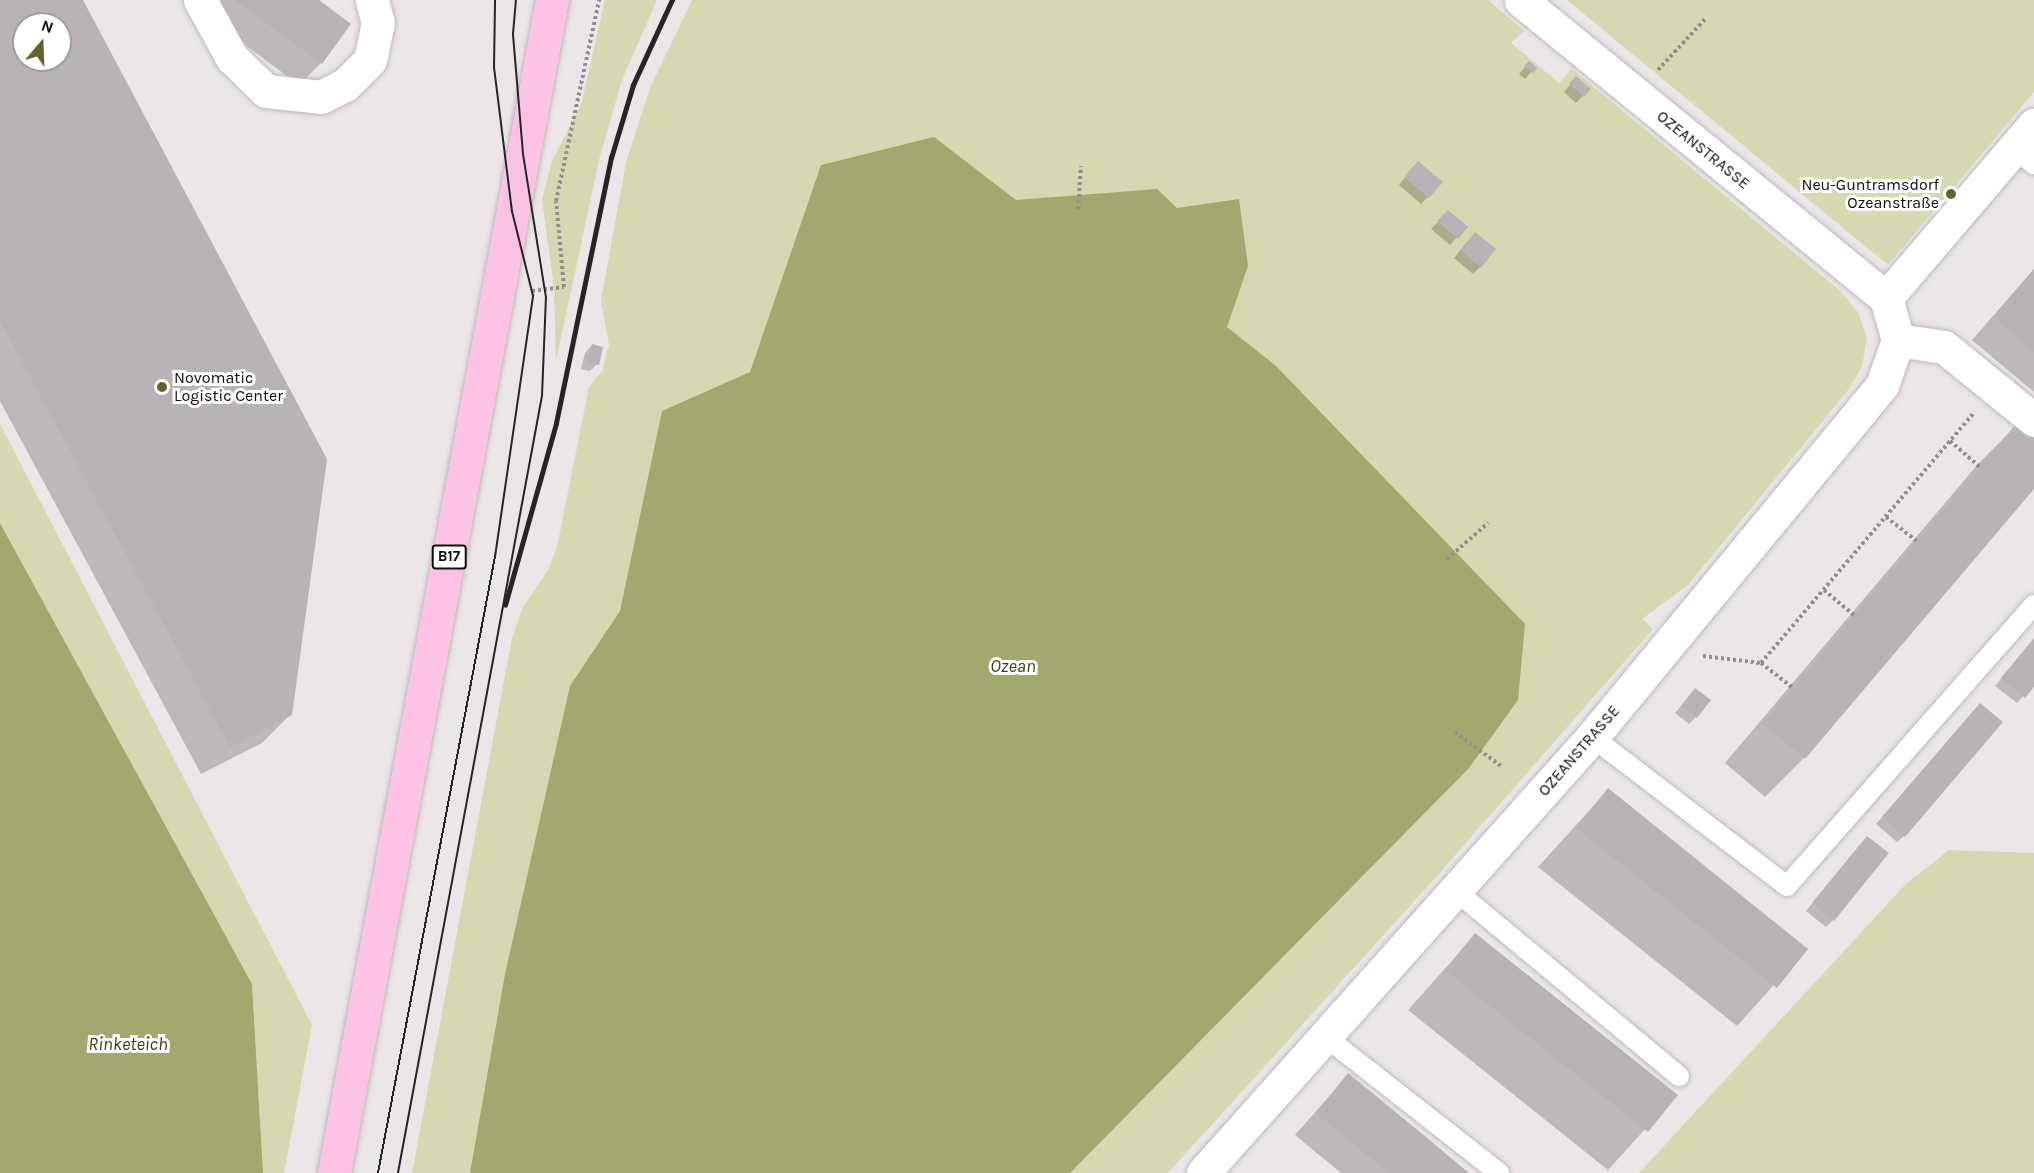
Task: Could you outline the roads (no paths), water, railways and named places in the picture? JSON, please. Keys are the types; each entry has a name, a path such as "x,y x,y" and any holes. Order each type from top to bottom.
{"main road":[{"name":"B17","path":"334,1173 552,0"}],"street":[{"path":"200,0 232,58 266,91 321,97 345,86 370,60 378,23 372,0"},
{"name":"OZEANSTRASSE","path":"1521,0 1886,298"},
{"path":"2028,146 1886,298 1898,340 1944,347 2034,420"},
{"name":"OZEANSTRASSE","path":"1203,1173 1327,1038 1593,737 1882,385 1898,340"}],"lane":[{"path":"1593,737 1787,886 2034,605"},
{"path":"1456,891 1678,1076"},
{"path":"1327,1038 1499,1173"}],"water":[{"name":"Ozean","path":"934,137 1016,200 1157,189 1177,208 1239,199 1248,266 1227,327 1276,366 1525,624 1518,700 1469,768 1070,1173 470,1173 505,974 570,686 620,611 662,411 750,372 821,165"},
{"name":"Rinketeich","path":"0,523 252,984 263,1173 0,1173"}],"tram line":[{"path":"378,1173 495,557 533,296 512,212 494,67 495,0"},
{"path":"398,1173 542,396 546,298 523,154 513,34 516,0"}],"railway":[{"path":"505,605 556,423 611,158 633,85 672,0"}],"place":[{"name":"Neu-Guntramsdorf Ozeanstraße","path":"1951,194"},
{"name":"Novomatic Logistic Center","path":"162,387"}]}
